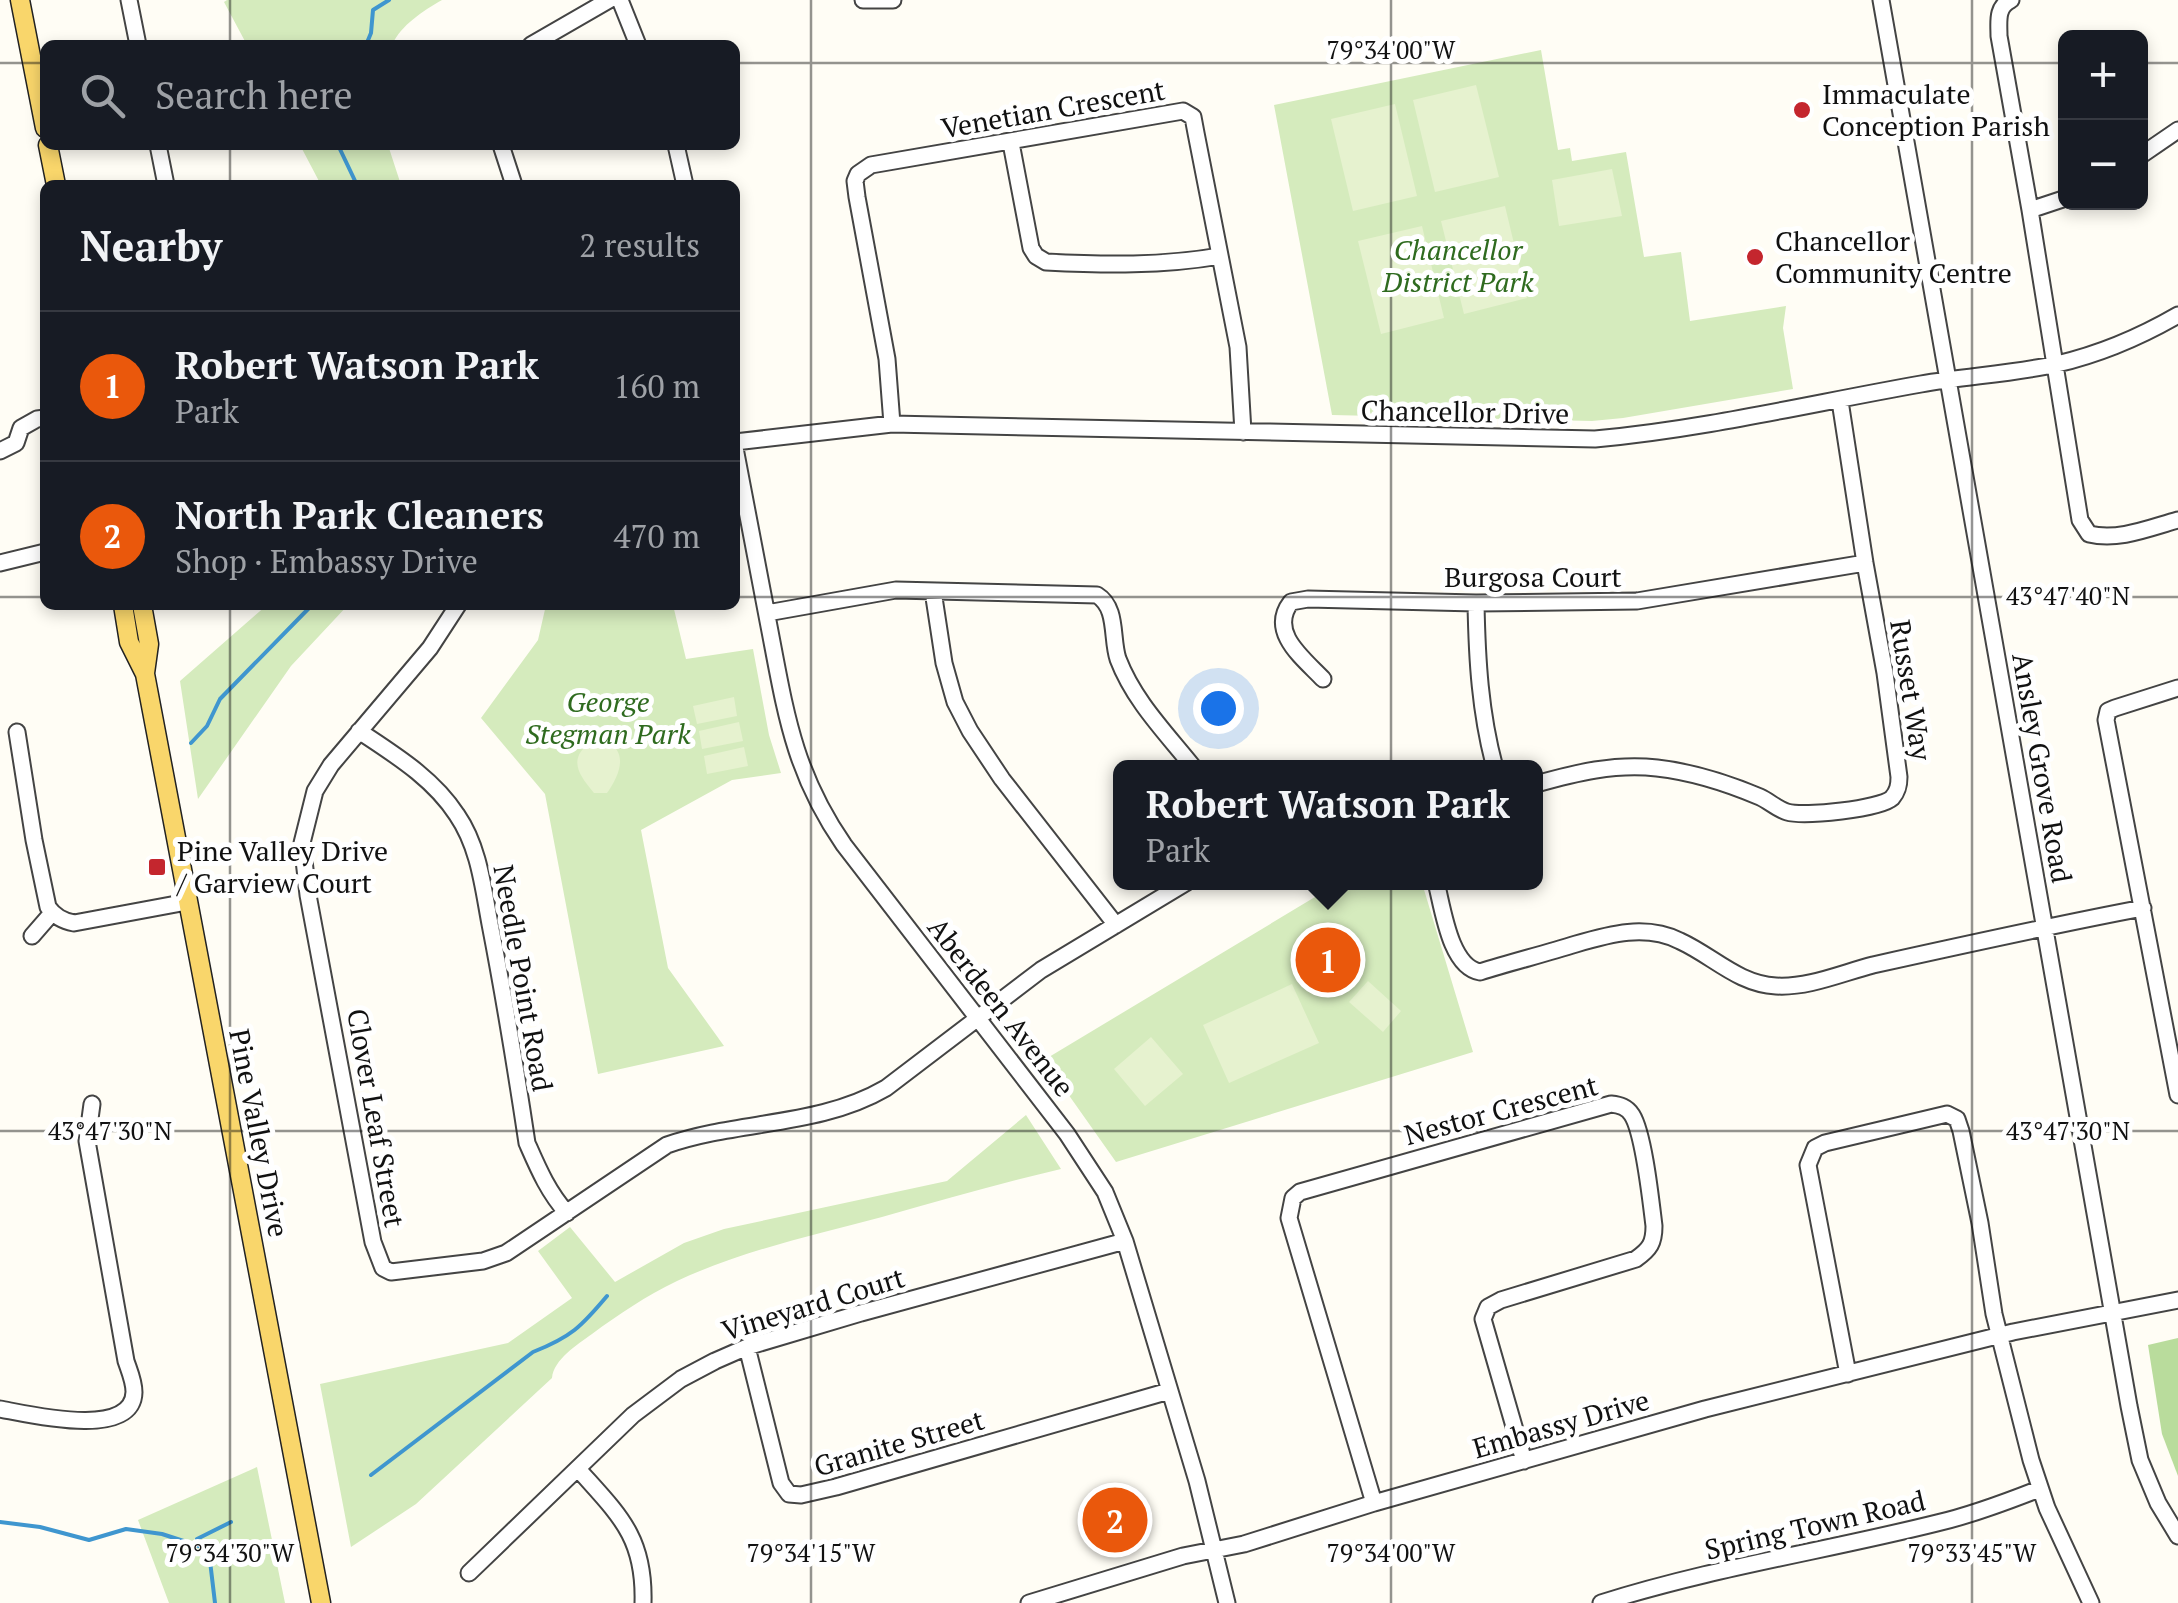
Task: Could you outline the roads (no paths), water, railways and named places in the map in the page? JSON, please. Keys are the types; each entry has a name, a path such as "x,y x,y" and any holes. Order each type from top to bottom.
{"main road":[{"path":"20,0 40,102"},
{"path":"49,150 55,180"},
{"name":"Pine Valley Drive","path":"123,610 129,642 145,674 321,1603"},
{"name":"Pine Valley Drive","path":"143,610 150,644 145,674"}],"street":[{"path":"130,0 137,40"},
{"path":"540,40 609,0"},
{"path":"620,0 636,40"},
{"path":"863,0 894,0"},
{"name":"Ansley Grove Road","path":"1882,0 2140,1460 2158,1503 2178,1536"},
{"path":"2011,0 1999,12 1999,36 2080,520 2089,534 2106,536 2125,535 2178,520"},
{"name":"Venetian Crescent","path":"892,424 887,360 857,197 858,174 871,165 1183,111 1193,117 1238,347 1242,432"},
{"path":"2148,151 2178,130"},
{"path":"1010,142 1030,248 1046,262 1170,264 1220,256"},
{"path":"159,150 165,180"},
{"path":"504,150 512,180"},
{"path":"677,150 684,180"},
{"path":"2030,210 2058,201"},
{"name":"Chancellor Drive","path":"740,444 892,424 1595,439 2055,364 2128,341 2178,316"},
{"name":"Russet Way","path":"1543,782 1608,768 1654,768 1707,777 1784,811 1798,813 1871,806 1888,801 1899,787 1886,673 1840,401"},
{"path":"0,450 16,443 20,428 40,419"},
{"name":"Aberdeen Avenue","path":"740,472 789,728 804,776 844,845 1081,1152 1105,1192 1125,1241 1206,1512 1228,1603"},
{"path":"0,563 40,553"},
{"name":"Burgosa Court","path":"1323,678 1287,640 1284,619 1291,602 1637,601 1865,563"},
{"path":"766,612 896,590 1097,595 1106,600 1111,612 1115,651 1137,698 1187,760"},
{"path":"933,591 944,663 955,702 970,732 1116,926"},
{"path":"1476,603 1478,680 1493,760"},
{"name":"Clover Leaf Street","path":"455,610 430,648 331,765 315,791 304,832 302,855 372,1242 383,1268 391,1272 483,1262 506,1253 667,1145 834,1112 866,1100 1041,970 1174,890"},
{"path":"2178,688 2108,711 2106,720 2178,1095"},
{"name":"Needle Point Road","path":"359,731 428,782 450,804 468,834 484,891 527,1143 544,1181 567,1213"},
{"path":"18,732 34,840 52,913 74,923 187,902"},
{"path":"1438,890 1448,930 1460,960 1470,970 1480,972 1598,936 1642,932 1682,941 1726,970 1774,986 1797,985 2143,908"},
{"path":"32,936 52,913"},
{"path":"0,1409 82,1421 117,1416 132,1403 132,1380 87,1142 92,1104"},
{"name":"Nestor Crescent","path":"1374,1503 1289,1218 1293,1198 1300,1192 1452,1148 1618,1104 1632,1115 1640,1140 1654,1226 1654,1240 1648,1250 1636,1259 1500,1300 1488,1306 1483,1318 1524,1461"},
{"path":"1848,1374 1808,1165 1815,1148 1825,1143 1947,1114 1957,1119 1980,1223 1994,1314 2040,1490 2091,1603"},
{"name":"Vineyard Court","path":"469,1573 633,1415 663,1391 715,1361 747,1347 929,1293 1125,1241"},
{"name":"Embassy Drive","path":"1029,1603 1705,1409 2000,1335 2178,1300"},
{"name":"Granite Street","path":"747,1347 780,1483 789,1494 801,1496 1169,1391"},
{"path":"578,1469 630,1532 639,1554 643,1603"},
{"name":"Spring Town Road","path":"1600,1603 1738,1566 1942,1522 2040,1490"}],"waterway":[{"path":"368,40 373,10 389,0"},
{"path":"340,150 355,180"},
{"path":"191,743 207,726 220,699 307,610"},
{"path":"371,1475 533,1352 574,1330 607,1296"},
{"path":"0,1522 40,1527 89,1540 126,1529 162,1534 202,1547"},
{"path":"215,1603 210,1561 197,1539 231,1522"}],"place":[{"name":"Immaculate Conception Parish","path":"1802,110"},
{"name":"Chancellor Community Centre","path":"1755,257"},
{"name":"Pine Valley Drive / Garview Court","path":"157,867"},
{"name":"Robert Watson Park","path":"1328,960"},
{"name":"North Park Cleaners","path":"1115,1520"}],"park label":[{"name":"Chancellor District Park","path":"1458,266"},
{"name":"George Stegman Park","path":"608,718"}]}
